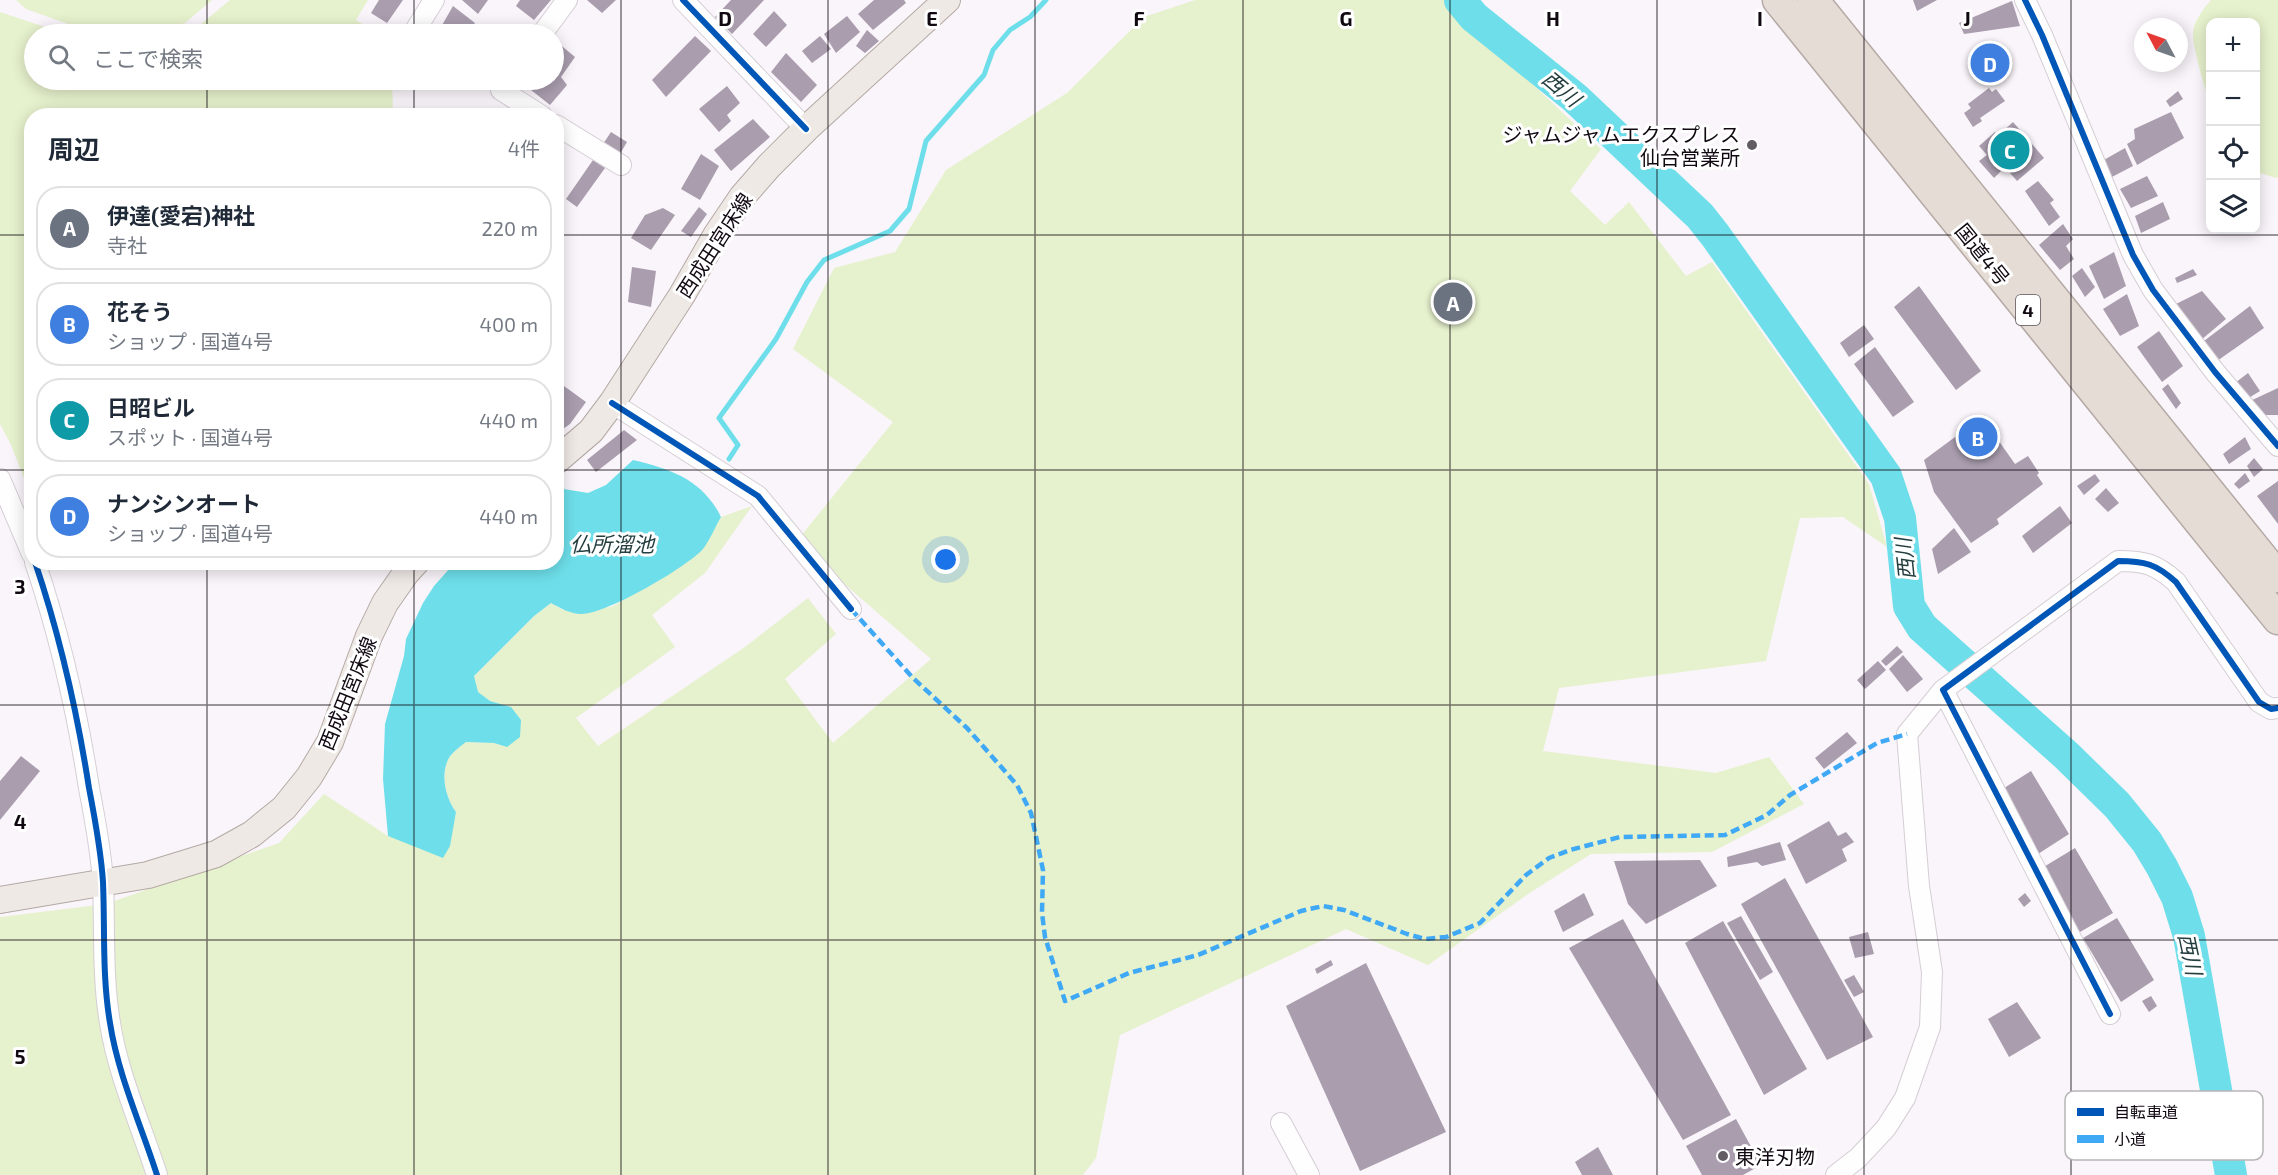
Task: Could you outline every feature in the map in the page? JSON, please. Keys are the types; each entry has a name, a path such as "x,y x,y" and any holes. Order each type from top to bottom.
{"highway":[{"name":"国道4号","path":"1779,0 2278,619"},
{"name":"国道4号","path":"1814,0 2278,577"}],"main road":[{"name":"西成田宮床線","path":"564,454 591,431 612,403 742,197 806,129 946,0"},
{"name":"西成田宮床線","path":"0,900 148,875 216,854 252,834 284,808 309,777 330,742 369,636 386,603 409,570"}],"street":[{"path":"419,24 434,0"},
{"path":"549,24 567,0"},
{"path":"683,0 806,129"},
{"path":"2025,0 2042,35 2133,255 2153,290 2215,372 2278,446"},
{"path":"501,90 529,108"},
{"path":"564,130 621,165"},
{"path":"612,403 758,495 851,609"},
{"path":"0,479 24,535"},
{"path":"1836,1175 1858,1158 1886,1128 1905,1098 1930,1027 1932,972 1919,886 1907,734 1943,690 2118,561 2141,561 2161,569 2176,582 2259,702 2271,709 2278,708"},
{"path":"38,570 49,603 69,682 93,806 103,881 103,940 110,1023 118,1064 157,1175"},
{"path":"1943,690 2110,1014"},
{"path":"1281,1123 1309,1175"}],"green space":[{"path":"16,0 212,0 182,24 68,24 26,9"},
{"path":"230,0 368,0 356,20 362,24 201,24"},
{"path":"1195,0 1444,0 1601,149 1570,191 1605,225 1629,202 1686,276 1712,262 1869,484 1887,547 1843,517 1800,518 1766,661 1559,688 1543,751 1716,773 1769,757 1804,804 1712,852 1591,854 1528,894 1428,965 1346,929 1120,1035 1096,1158 1083,1175 0,1175 0,917 106,904 279,843 324,794 388,836 453,825 456,812 446,792 444,776 447,761 451,755 466,742 494,743 507,747 511,707 490,701 477,692 474,676 534,616 551,603 563,610 611,607 661,579 702,550 721,517 752,506 705,573 652,615 675,647 576,718 598,746 745,647 808,598 836,634 785,679 833,743 931,659 796,542 893,422 793,349 834,268 895,252 946,170 1067,93 1144,17"},
{"path":"2211,0 2278,0 2278,177 2276,178 2260,173 2260,18 2206,18 2206,90 2193,39 2194,29 2202,11"},
{"path":"0,12 36,24 24,24 24,90 392,90 393,108 24,108 24,478 0,424"}],"water":[{"name":"仏所溜池","path":"633,460 673,472 695,485 714,504 721,517 703,549 681,567 645,589 592,612 581,614 569,612 551,603 534,616 474,676 478,692 490,701 511,707 521,720 520,737 507,747 494,743 466,742 447,761 444,776 446,792 456,812 450,846 443,858 388,836 383,779 385,724 404,656 406,639 423,603 448,570 564,570 564,489 588,493 606,485"}],"building":[{"path":"379,0 403,0 387,23 371,13"},
{"path":"462,0 488,0 478,14"},
{"path":"520,0 551,0 534,20 516,6"},
{"path":"587,0 616,0 602,13"},
{"path":"731,0 764,0 732,34 715,17"},
{"path":"874,0 904,0 906,3 873,30 858,14"},
{"path":"1913,0 1937,0 1917,11"},
{"path":"2012,1 2020,26 1964,34 1959,23"},
{"path":"453,6 475,23 474,24 443,24"},
{"path":"774,11 787,25 766,47 753,34"},
{"path":"847,16 860,32 836,53 824,34"},
{"path":"867,30 879,41 865,53 856,46"},
{"path":"695,36 711,51 666,97 652,80"},
{"path":"820,36 831,49 812,63 802,51"},
{"path":"564,48 575,57 564,73"},
{"path":"786,53 817,85 801,102 771,72"},
{"path":"727,86 740,103 727,115 731,121 719,132 699,109"},
{"path":"1989,88 1992,92 1996,89 2005,101 1980,118 1982,121 1973,127 1964,113 1971,108 1968,104"},
{"path":"531,90 563,90 550,105"},
{"path":"2178,91 2183,99 2170,107 2166,101"},
{"path":"2171,112 2184,138 2137,165 2127,144 2135,139 2134,129"},
{"path":"753,119 770,137 731,171 714,150"},
{"path":"2013,122 2044,158 2017,181 2005,167 1994,178 1979,161 1987,155 1979,146 1995,132 1998,136"},
{"path":"611,132 627,142 617,159 601,147"},
{"path":"2125,148 2133,166 2110,178 2102,161"},
{"path":"701,154 719,166 700,200 681,189"},
{"path":"593,160 605,168 577,207 566,199"},
{"path":"2147,176 2158,196 2131,208 2120,189"},
{"path":"2038,181 2054,200 2050,203 2060,217 2049,226 2025,191"},
{"path":"2163,202 2170,219 2141,233 2135,216"},
{"path":"699,207 707,214 691,237 681,231"},
{"path":"663,208 675,215 651,250 631,238 645,215"},
{"path":"2063,224 2073,239 2066,246 2074,259 2060,270 2039,245"},
{"path":"2114,252 2126,286 2104,299 2089,266"},
{"path":"632,267 656,271 651,307 628,302"},
{"path":"2082,268 2095,287 2085,297 2072,276"},
{"path":"2193,269 2197,275 2177,283 2175,278"},
{"path":"1919,286 1981,371 1956,390 1894,307"},
{"path":"2202,291 2226,319 2201,340 2176,304"},
{"path":"2127,294 2139,326 2120,336 2103,309"},
{"path":"2250,306 2264,328 2217,361 2204,341"},
{"path":"1864,325 1874,339 1849,357 1840,343"},
{"path":"2159,331 2183,366 2162,382 2137,347"},
{"path":"1875,347 1914,402 1893,417 1854,364"},
{"path":"2248,373 2260,391 2247,399 2235,383"},
{"path":"2168,384 2181,403 2176,409 2162,389"},
{"path":"564,386 586,402 570,424 564,428"},
{"path":"2278,388 2278,415 2259,415 2248,402"},
{"path":"1982,417 2015,464 2028,456 2043,484 1997,519 1999,524 1971,543 1934,492 1924,460"},
{"path":"624,430 637,440 596,472 587,460"},
{"path":"2245,437 2251,449 2229,464 2223,454"},
{"path":"2254,458 2263,469 2254,477 2247,466"},
{"path":"2245,473 2250,481 2239,489 2234,484"},
{"path":"2095,474 2100,481 2084,495 2077,486"},
{"path":"2278,481 2278,524 2257,496"},
{"path":"2106,488 2119,503 2108,512 2095,499"},
{"path":"2060,506 2072,523 2033,553 2022,536"},
{"path":"1954,528 1971,552 1938,574 1932,549"},
{"path":"1897,646 1903,652 1886,666 1881,661"},
{"path":"1903,655 1923,679 1907,692 1889,669"},
{"path":"1878,661 1886,670 1865,689 1857,680"},
{"path":"1847,732 1857,743 1824,769 1815,758"},
{"path":"21,756 40,771 0,820 0,781"},
{"path":"2031,771 2069,834 2038,854 2001,790"},
{"path":"1829,821 1838,836 1846,832 1854,842 1842,849 1847,861 1806,884 1787,845"},
{"path":"1780,842 1786,860 1762,866 1757,862 1728,867 1727,857"},
{"path":"2075,848 2113,913 2080,932 2042,868"},
{"path":"1700,860 1717,886 1646,924 1628,904 1614,861"},
{"path":"1785,878 1873,1037 1827,1060 1741,904"},
{"path":"1584,893 1594,915 1563,932 1554,911"},
{"path":"2025,893 2031,901 2024,907 2018,899"},
{"path":"1741,916 1773,972 1760,980 1727,923"},
{"path":"2117,918 2154,980 2121,1002 2083,938"},
{"path":"1623,919 1731,1115 1683,1140 1569,948"},
{"path":"1723,921 1807,1069 1764,1095 1685,943"},
{"path":"1868,932 1874,954 1855,958 1849,937"},
{"path":"1331,960 1333,965 1317,974 1315,969"},
{"path":"1366,963 1446,1132 1360,1171 1286,1006"},
{"path":"1854,975 1864,992 1854,997 1844,980"},
{"path":"2151,996 2157,1006 2149,1012 2142,1001"},
{"path":"2017,1002 2041,1038 2009,1057 1988,1019"},
{"name":"東洋刃物","path":"1736,1119 1761,1165 1743,1175 1702,1175 1686,1146"},
{"path":"1598,1147 1613,1175 1582,1175 1575,1162"}],"waterway":[{"path":"729,459 738,445 719,418 776,339 807,282 824,260 890,231 909,209 926,141 984,75 993,50 1010,30 1030,17 1046,0"},
{"name":"西川","path":"1460,0 1474,17 1575,98 1700,216 1886,476 1900,518 1909,606 1922,627 2067,756 2117,805 2147,842 2177,897 2189,936 2216,1091"},
{"name":"西川","path":"2228,1160 2231,1175"}],"marked path":[{"path":"851,609 913,678 967,728 1017,785 1031,813 1043,870 1042,913 1045,937 1065,1001 1129,973 1198,955 1301,911 1323,906 1344,910 1425,939 1446,937 1480,923 1526,875 1549,858 1620,837 1725,835 1767,815 1790,795 1877,743 1907,734"}],"cycle path":[{"path":"683,0 806,129"},
{"path":"2025,0 2042,35 2133,255 2153,290 2215,372 2278,446"},
{"path":"612,403 758,496 851,609"},
{"path":"2110,1014 1943,690 2118,561 2127,561 2156,567 2176,582 2259,702 2271,709 2278,708"},
{"path":"37,570 67,674 98,835 103,882 104,952 110,1023 124,1081 157,1175"}],"place":[{"name":"ナンシンオート","path":"1990,63"},
{"name":"ジャムジャムエクスプレス 仙台営業所","path":"1752,145"},
{"name":"日昭ビル","path":"2010,150"},
{"name":"伊達(愛宕)神社","path":"1453,302"},
{"name":"花そう","path":"1978,437"},
{"name":"東洋刃物","path":"1723,1156"}]}
